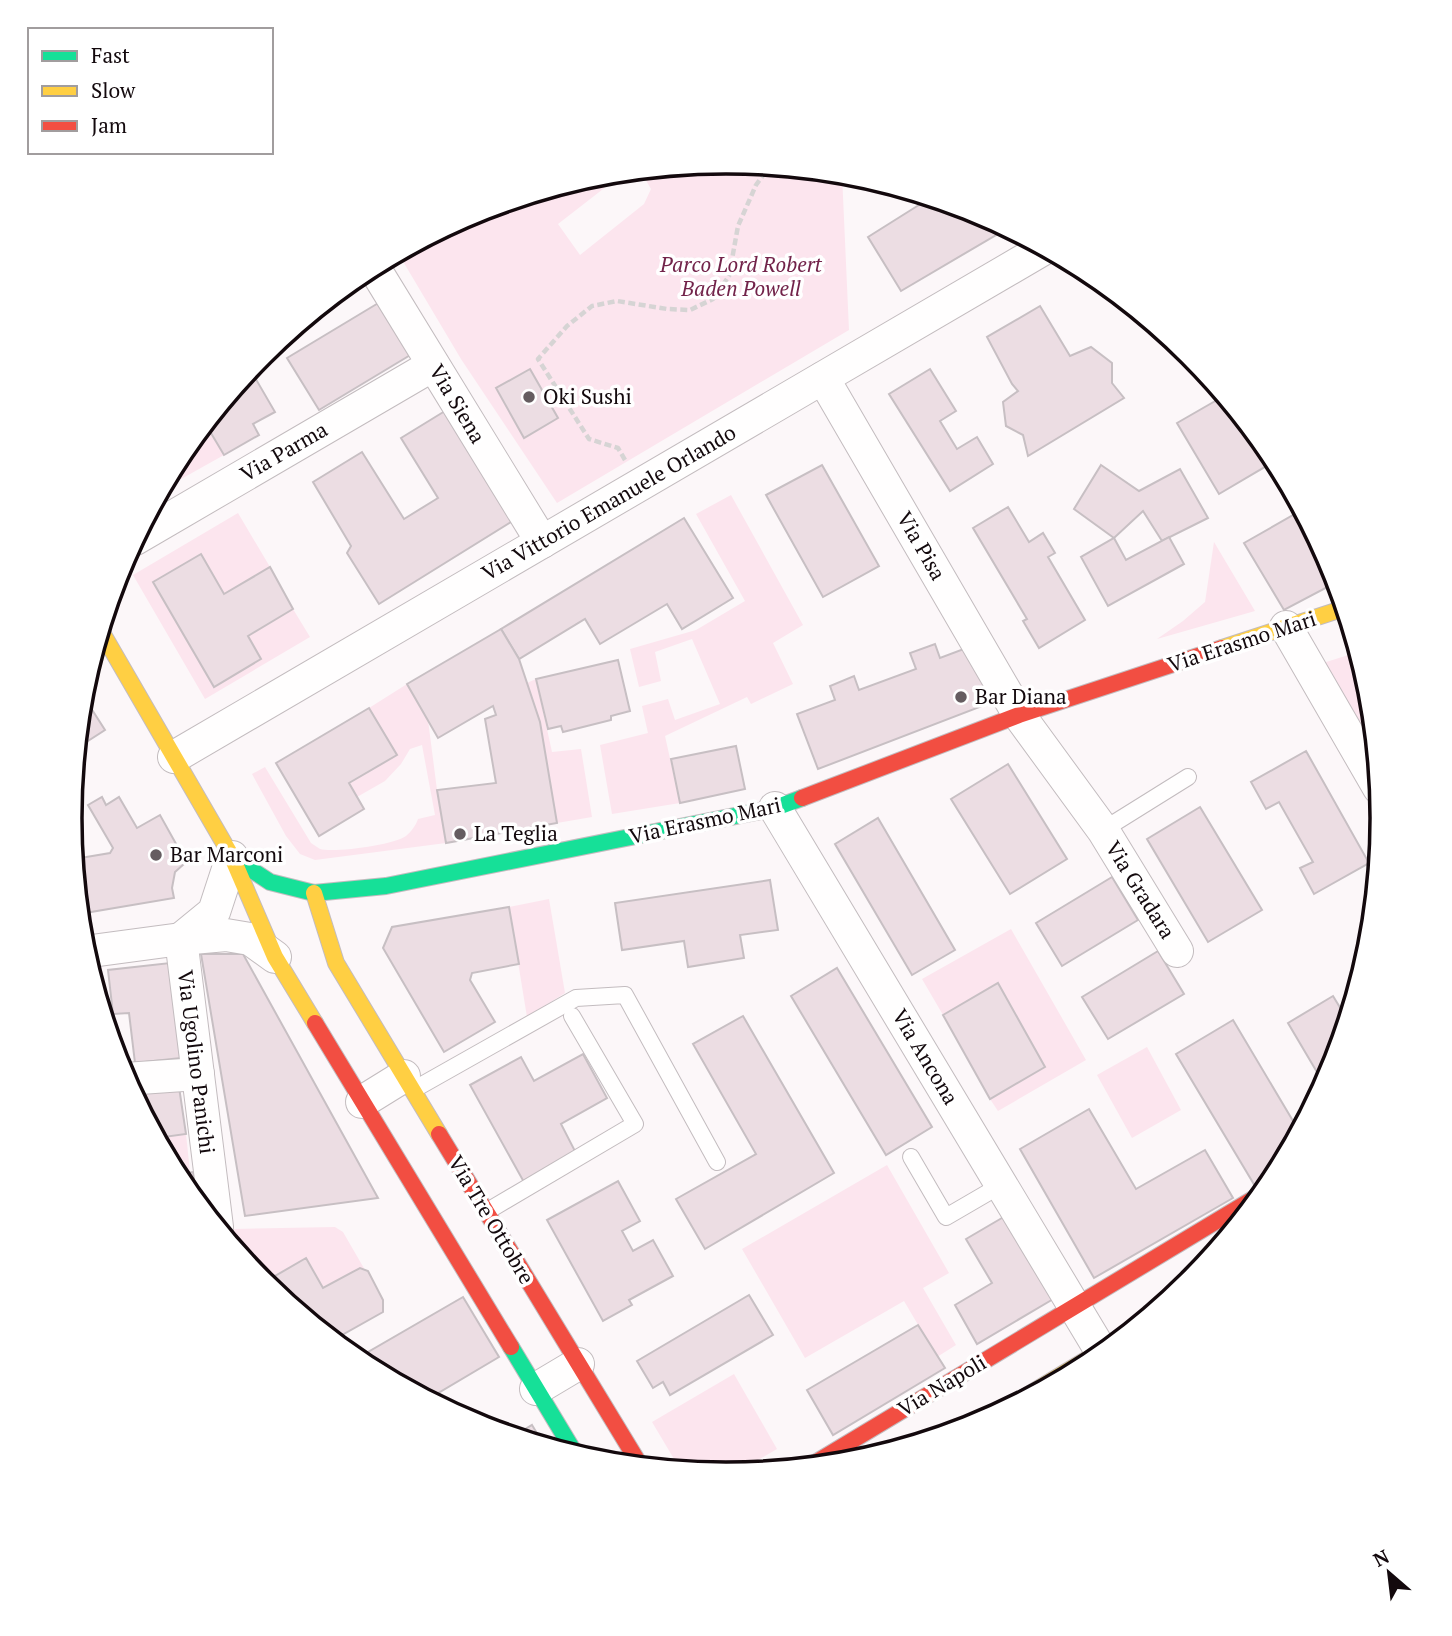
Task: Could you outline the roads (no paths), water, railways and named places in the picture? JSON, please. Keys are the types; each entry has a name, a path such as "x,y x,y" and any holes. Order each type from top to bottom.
{"street":[{"name":"Via Vittorio Emanuele Orlando","path":"173,757 1035,254"},
{"name":"Via Siena","path":"379,276 542,542"},
{"name":"Via Parma","path":"151,530 433,365"},
{"name":"Via Pisa","path":"823,378 1019,715"},
{"name":"Via Erasmo Mari","path":"232,857 270,882 314,893 386,886 775,808 1019,715 1336,611"},
{"path":"1286,627 1367,768"},
{"path":"107,642 232,857 275,957 568,1442"},
{"name":"Via Gradara","path":"1019,715 1102,830 1177,951"},
{"name":"Via Ancona","path":"775,808 1075,1306"},
{"path":"181,939 214,912 232,857"},
{"name":"Via Tre Ottobre","path":"314,893 336,964 634,1455"},
{"path":"96,950 226,935 250,939 275,957"},
{"name":"Via Ugolino Panichi","path":"181,939 215,1210"},
{"path":"138,1078 198,1074"},
{"path":"362,1102 409,1083"},
{"name":"Via Napoli","path":"833,1452 1239,1208"},
{"path":"1075,1306 1104,1339"},
{"path":"536,1389 578,1364"}],"lane":[{"name":"Via Gradara","path":"1102,830 1188,777"},
{"path":"409,1083 576,998 625,995 716,1162"},
{"path":"486,1212 635,1124 572,1016"},
{"path":"911,1157 946,1217 1002,1185"}],"place":[{"name":"Oki Sushi","path":"529,397"},
{"name":"Bar Diana","path":"961,697"},
{"name":"La Teglia","path":"460,834"},
{"name":"Bar Marconi","path":"156,855"}],"park label":[{"name":"Parco Lord Robert Baden Powell","path":"741,277"}]}
